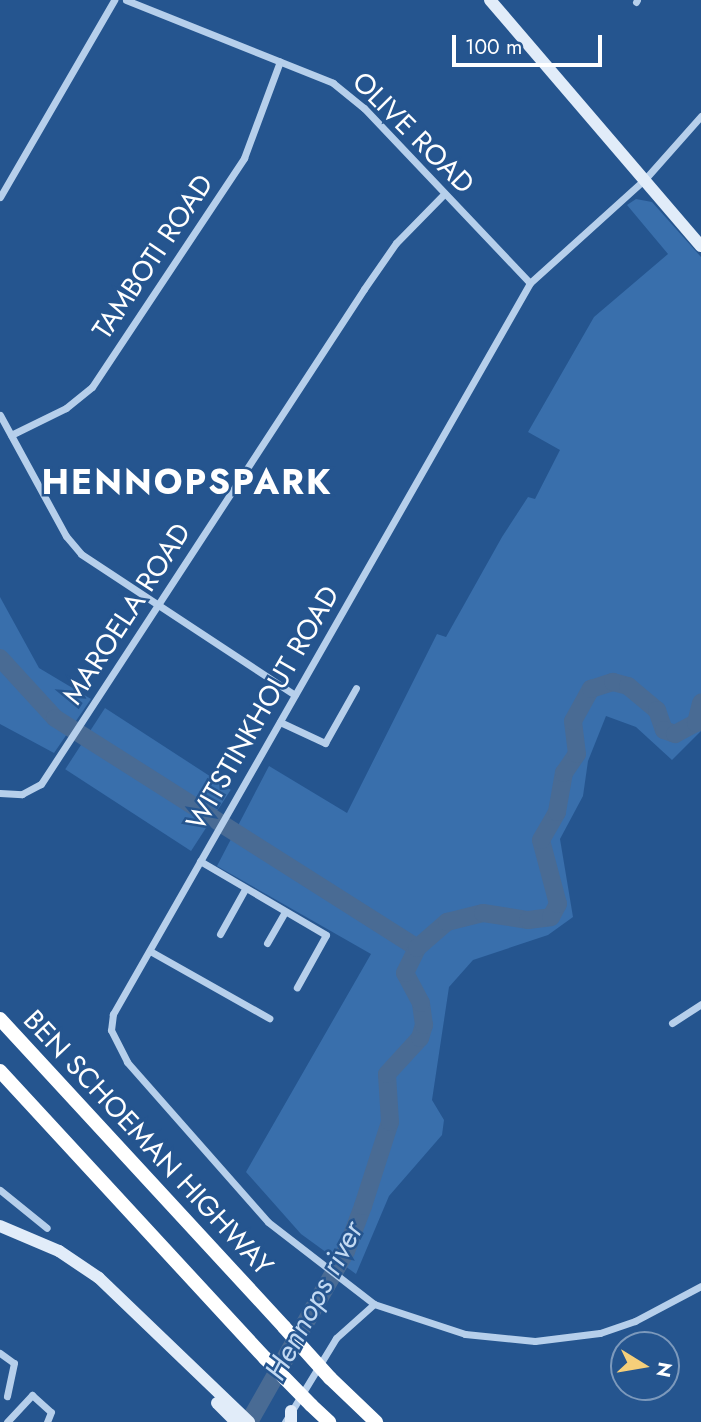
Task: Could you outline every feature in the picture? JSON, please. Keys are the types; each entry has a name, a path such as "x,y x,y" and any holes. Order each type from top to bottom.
{"highway":[{"name":"BEN SCHOEMAN HIGHWAY","path":"0,1018 330,1378 376,1422"},
{"path":"0,1071 265,1358 329,1422"}],"street":[{"path":"0,197 114,0"},
{"name":"OLIVE ROAD","path":"126,0 280,61 346,93 530,283"},
{"path":"490,0 701,246"},
{"name":"TAMBOTI ROAD","path":"10,435 66,408 92,387 244,158 280,61"},
{"name":"WITSTINKHOUT ROAD","path":"701,116 645,179 530,283 113,1014 115,1046 268,1222 374,1304 465,1334 535,1341 600,1333 635,1321 701,1286"},
{"name":"MAROELA ROAD","path":"0,793 22,794 37,788 79,728 376,270 396,243 444,194"},
{"path":"0,415 72,546 158,606 295,695"},
{"path":"280,722 325,743 356,688"},
{"path":"201,859 284,913 326,935 298,986"},
{"path":"220,934 245,889"},
{"path":"267,943 284,913"},
{"path":"150,951 269,1018"},
{"path":"671,1023 701,1004"},
{"path":"0,1191 47,1228"},
{"path":"0,1229 57,1255 97,1281 235,1417 249,1422"},
{"path":"289,1418 336,1338 374,1304"},
{"path":"0,1353 14,1363 7,1396"},
{"path":"7,1422 32,1395 51,1412 47,1422"}],"shaded area":[{"path":"636,199 652,202 701,257 701,731 672,760 636,727 606,716 588,761 583,796 560,839 573,917 548,935 473,960 449,987 432,1100 444,1120 442,1135 389,1196 356,1274 301,1234 246,1172 371,954 217,866 269,766 347,813 437,634 446,637 502,537 528,497 535,499 560,450 528,432 594,317 668,254 627,205"},
{"path":"0,597 39,668 91,699 54,753 0,724"},
{"path":"105,708 231,790 191,851 65,769"}],"waterway":[{"path":"0,658 55,718 417,948"},
{"name":"Hennops river","path":"249,1422 346,1251 363,1206 390,1122 387,1074 420,1038 424,1025 421,1003 405,973 417,948 447,922 483,913 528,920 551,917 558,904 541,840 557,812 564,773 577,754 573,721 591,689 613,682 628,686 657,710 664,730 675,734 696,723 701,703"}],"district":[{"name":"HENNOPSPARK","path":"187,482"}]}
